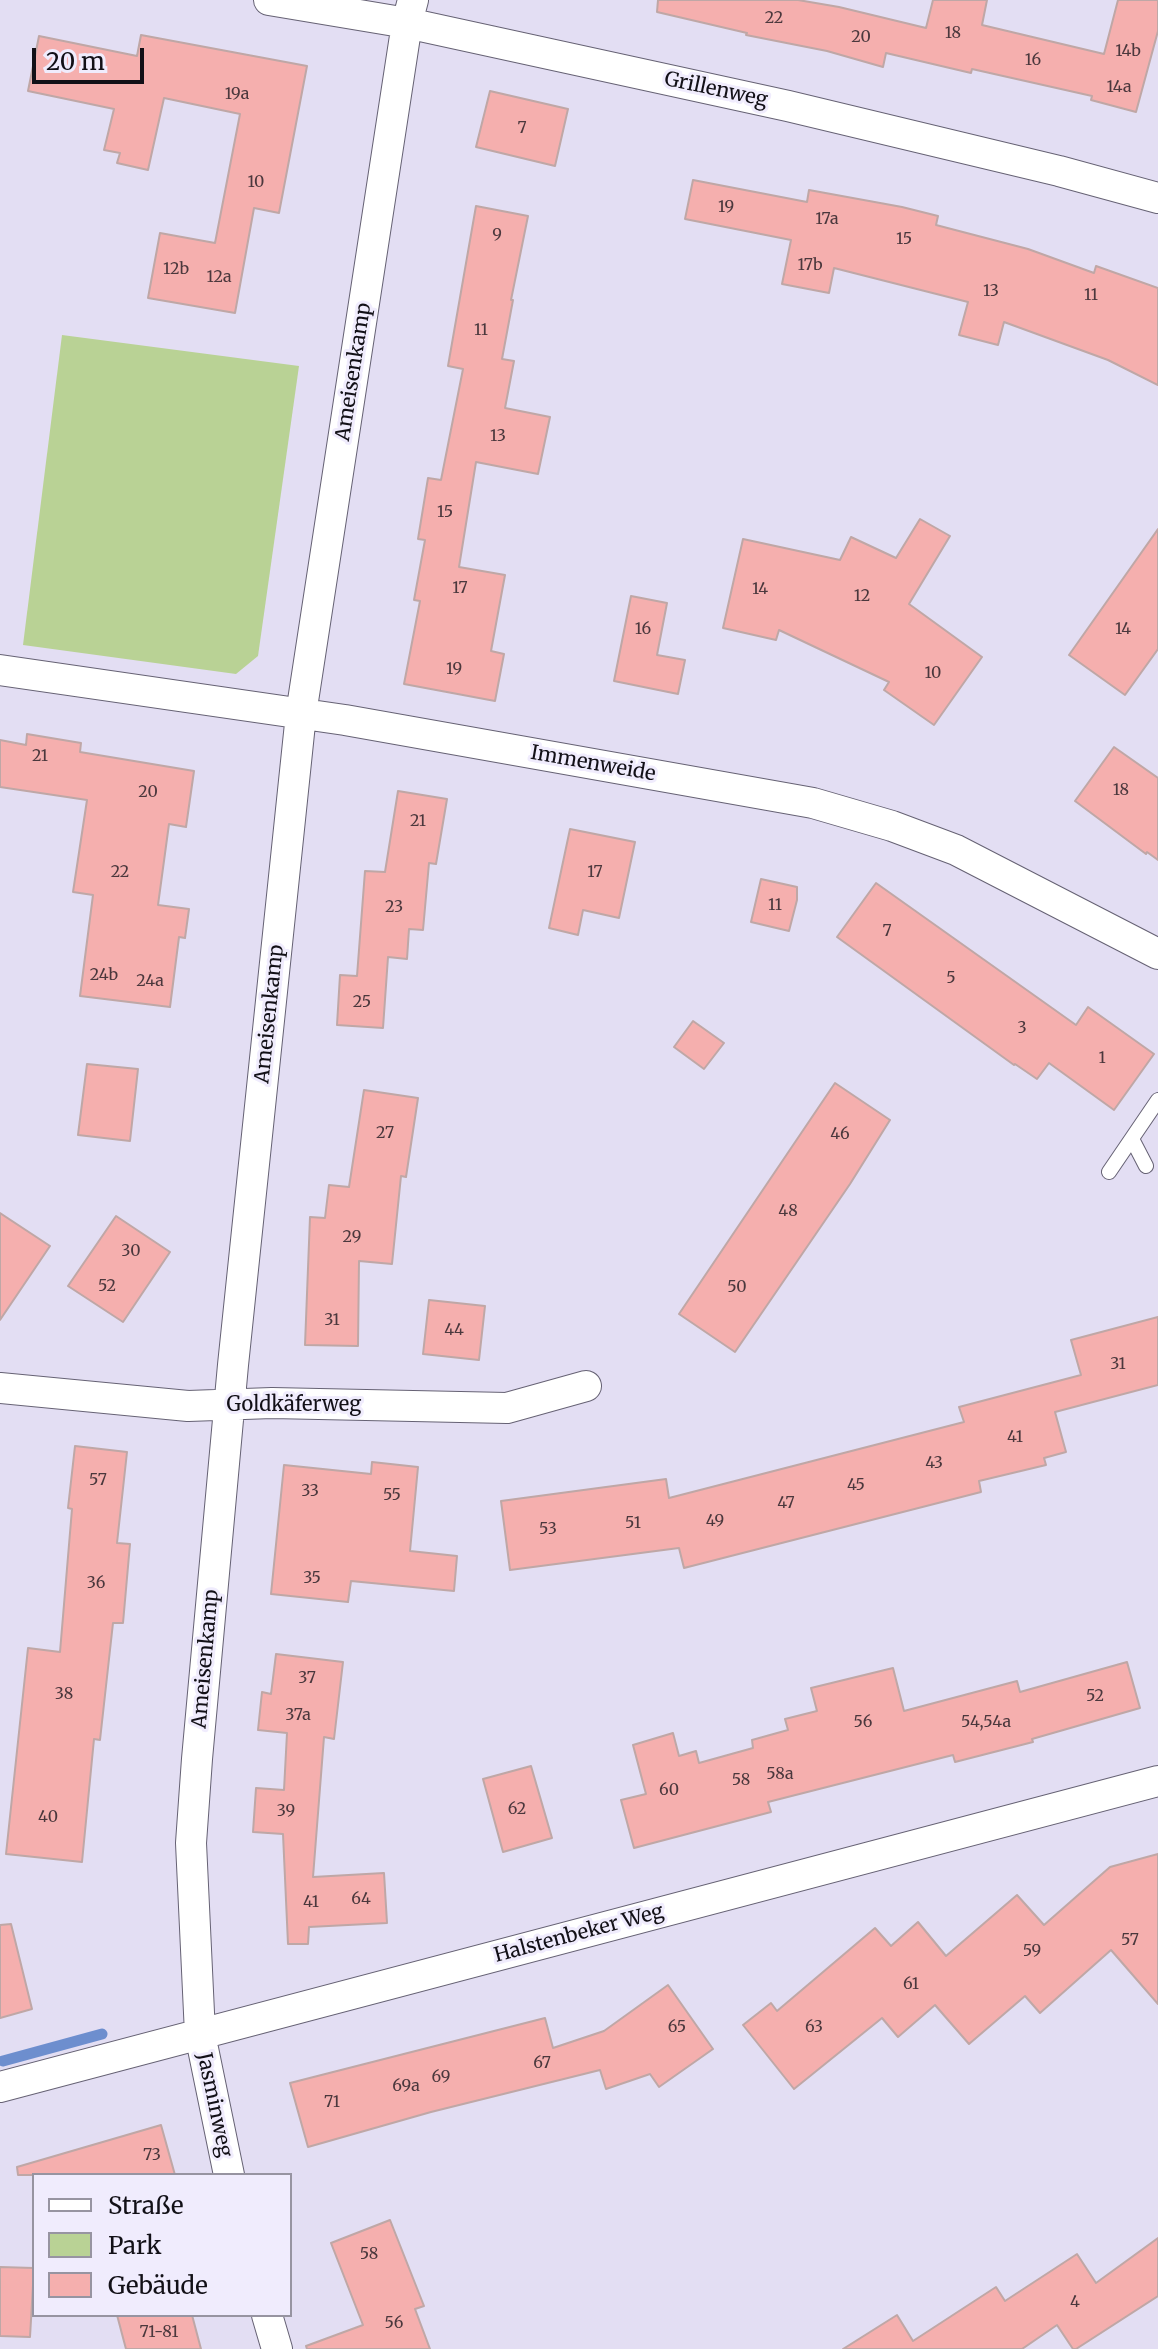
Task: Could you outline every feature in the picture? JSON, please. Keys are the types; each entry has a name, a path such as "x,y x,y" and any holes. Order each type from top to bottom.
{"street":[{"name":"Grillenweg","path":"269,0 410,12 1158,198"},
{"name":"Ameisenkamp","path":"200,2034 191,1843 229,1404 301,714 410,12"},
{"name":"Immenweide","path":"0,670 301,714 813,803 892,826 956,850 1158,954"},
{"name":"Goldkäferweg","path":"0,1388 188,1406 507,1408 586,1386"},
{"name":"Halstenbeker Weg","path":"0,2087 1158,1781"},
{"name":"Jasminweg","path":"200,2034 229,2173"},
{"path":"268,2317 277,2349"}],"lane":[{"path":"1109,1172 1158,1100"},
{"path":"1132,1139 1146,1166"}],"green space":[{"path":"62,335 299,366 258,656 236,674 23,645"}],"building":[{"path":"658,0 798,0 926,28 933,0 987,0 982,25 1104,54 1118,0 1158,0 1158,31 1136,112 1091,100 1092,96 972,69 971,73 886,53 883,67 827,51 746,35 657,12"},
{"path":"141,35 307,66 279,213 254,208 235,313 148,298 160,233 215,243 240,114 164,98 148,170 117,163 120,153 104,150 114,109 28,91 39,36 137,56"},
{"path":"490,91 568,109 555,166 476,147"},
{"path":"693,180 807,202 809,190 902,207 938,216 936,225 1028,249 1094,273 1096,266 1158,288 1158,385 1108,360 1004,322 998,345 959,335 968,302 834,268 829,293 782,284 791,240 685,219"},
{"path":"476,206 528,216 502,359 514,361 505,408 550,417 538,474 476,462 459,567 505,575 491,651 504,654 495,701 404,684 420,601 414,600 425,540 418,539 428,478 441,480 463,369 448,366"},
{"path":"920,519 950,536 909,604 982,657 934,725 884,690 889,682 779,630 776,640 723,628 743,539 840,560 851,537 896,558"},
{"path":"1158,529 1158,649 1125,695 1069,655"},
{"path":"631,596 667,603 657,655 685,660 678,694 614,681"},
{"path":"27,734 81,743 80,752 194,771 186,827 169,824 158,905 189,909 185,938 179,937 170,1007 80,996 93,895 73,892 87,800 0,787 0,740 26,745"},
{"path":"1114,747 1158,778 1158,860 1075,801"},
{"path":"398,791 447,799 436,864 429,863 423,930 409,929 407,959 388,957 383,1028 337,1025 340,975 357,976 365,871 385,872"},
{"path":"570,829 635,842 619,918 583,910 578,935 549,928"},
{"path":"761,879 797,887 789,931 751,922"},
{"path":"876,883 1076,1025 1088,1007 1154,1054 1114,1110 1049,1063 1037,1079 1014,1065 837,937"},
{"path":"693,1021 724,1043 704,1069 674,1047"},
{"path":"87,1064 138,1069 130,1141 78,1135"},
{"path":"835,1083 890,1120 735,1352 679,1314"},
{"path":"364,1090 418,1098 406,1177 401,1176 392,1264 359,1261 358,1346 305,1345 310,1217 325,1218 329,1185 349,1187"},
{"path":"0,1213 50,1246 0,1320"},
{"path":"116,1216 170,1252 123,1322 68,1286"},
{"path":"429,1300 485,1306 479,1360 423,1354"},
{"path":"1158,1317 1158,1385 1055,1412 1066,1452 1044,1458 1046,1465 979,1481 981,1492 684,1568 679,1548 510,1570 501,1501 666,1479 669,1498 964,1422 959,1407 1081,1375 1071,1340"},
{"path":"75,1446 127,1452 117,1543 130,1544 123,1623 113,1623 100,1740 94,1739 82,1862 6,1854 28,1648 60,1652 72,1509 68,1508"},
{"path":"372,1462 418,1467 410,1551 457,1556 454,1591 351,1581 348,1602 271,1594 284,1465 371,1474"},
{"path":"276,1654 343,1662 334,1739 324,1737 313,1877 384,1873 387,1923 309,1927 308,1944 288,1944 283,1834 253,1832 256,1788 284,1790 287,1733 258,1730 262,1692 271,1694"},
{"path":"1127,1662 1140,1708 1032,1739 1033,1742 955,1762 953,1755 768,1802 771,1812 634,1848 621,1800 646,1794 633,1745 673,1733 679,1756 696,1751 699,1763 753,1748 752,1740 788,1730 785,1719 817,1711 811,1688 893,1668 904,1711 1017,1681 1020,1692"},
{"path":"531,1766 552,1838 503,1852 483,1779"},
{"path":"1158,1854 1158,2004 1111,1950 1040,2013 1025,1996 969,2044 935,2005 898,2037 882,2018 794,2089 743,2025 771,2003 777,2011 875,1928 891,1946 918,1922 946,1956 1017,1895 1044,1925 1110,1867"},
{"path":"11,1924 32,2009 0,2018 0,1925"},
{"path":"668,1985 713,2049 659,2087 650,2074 606,2089 600,2070 431,2112 308,2147 290,2083 545,2018 553,2048 604,2031"},
{"path":"161,2125 174,2173 18,2175 17,2167"},
{"path":"390,2220 424,2306 415,2309 430,2349 307,2349 306,2346 363,2325 331,2243"},
{"path":"1158,2238 1158,2296 1076,2349 1057,2325 1022,2349 843,2349 897,2315 913,2341 996,2287 1005,2301 1077,2254 1096,2283"},
{"path":"0,2267 32,2268 30,2337 0,2336"},
{"path":"118,2317 193,2317 201,2349 126,2349"}],"waterway":[{"path":"3,2061 102,2034"}]}
